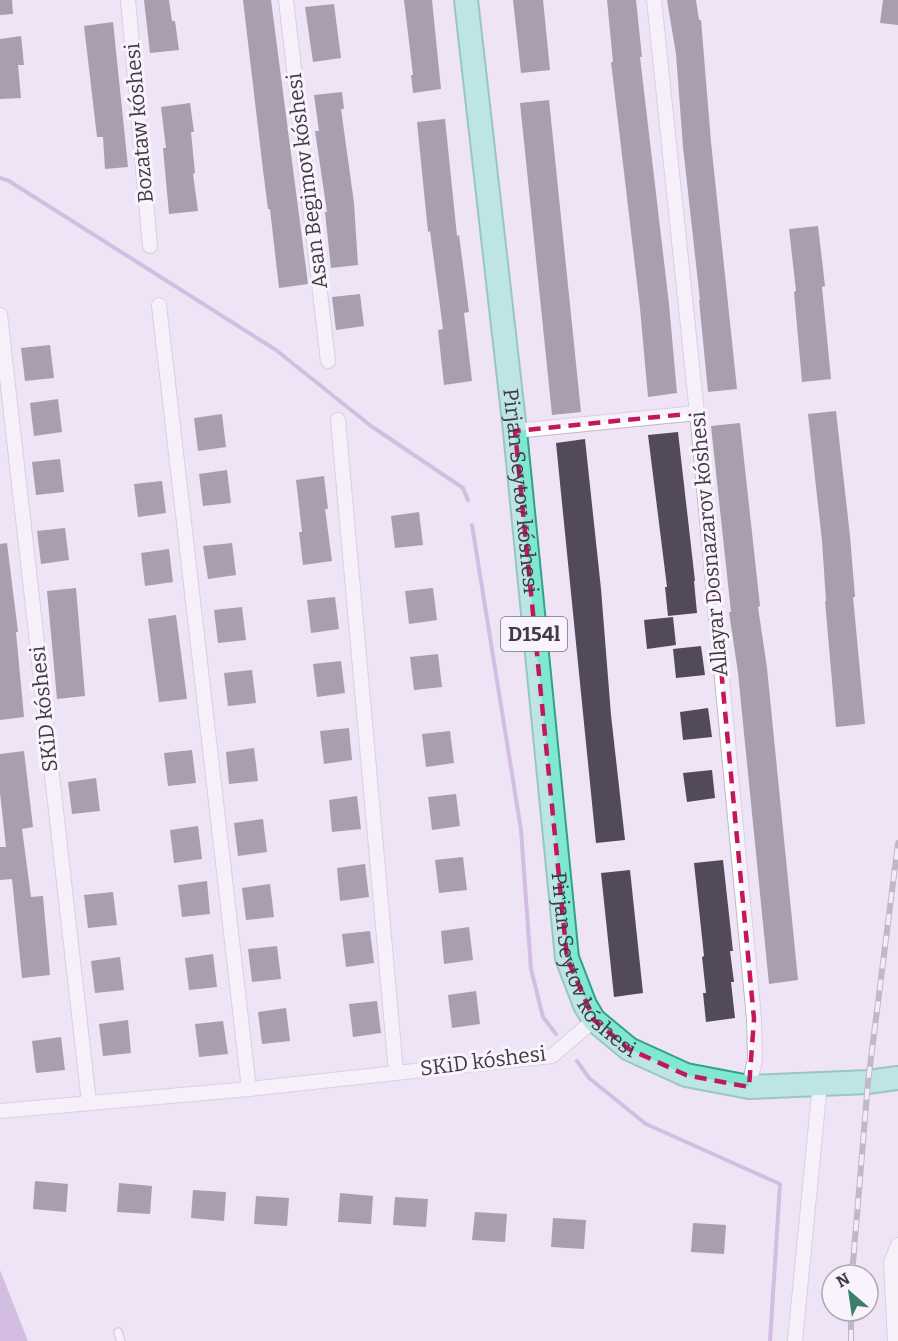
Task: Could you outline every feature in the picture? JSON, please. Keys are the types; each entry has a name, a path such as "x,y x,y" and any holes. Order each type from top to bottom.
{"main road":[{"name":"Pirjan Seytov kóshesi","path":"466,0 514,431 567,958 585,1005 594,1020 629,1049 686,1075 749,1087 820,1083"},
{"name":"D154l","path":"820,1083 868,1082 898,1078"}],"street":[{"name":"Bozataw kóshesi","path":"128,0 150,246"},
{"name":"Asan Begimov kóshesi","path":"286,0 328,361"},
{"name":"Allayar Dosnazarov kóshesi","path":"654,0 697,413 754,1019 755,1059 749,1087"},
{"path":"159,305 249,1089"},
{"name":"SKiD kóshesi","path":"0,315 89,1103"},
{"path":"514,431 697,413"},
{"name":"SKiD kóshesi","path":"338,420 396,1072"},
{"name":"SKiD kóshesi","path":"0,1111 249,1089 552,1056 594,1020"},
{"path":"795,1341 820,1083"},
{"path":"895,1341 891,1263 898,1245"}],"lane":[{"path":"118,1332 121,1341"}],"highlighted area":[{"path":"697,413 754,1019 749,1087 686,1075 629,1049 594,1020 567,958 515,431"}],"shaded area":[{"path":"0,1270 28,1341 0,1341"}],"building":[{"path":"0,0 12,0 13,14 0,15"},
{"path":"144,0 169,0 179,50 150,53"},
{"path":"243,0 271,0 308,284 279,288"},
{"path":"404,0 432,0 441,89 413,93"},
{"path":"513,0 543,0 550,70 521,73"},
{"path":"607,0 636,0 642,57 640,57 677,393 648,397 640,308 611,62 613,62"},
{"path":"667,0 696,0 699,20 701,20 711,142 737,389 708,392 676,54"},
{"path":"883,0 898,0 898,25 880,23"},
{"path":"334,4 341,58 313,62 305,7"},
{"path":"113,22 128,167 105,169 103,137 97,137 84,26"},
{"path":"21,36 24,65 18,65 21,98 0,99 0,39"},
{"path":"342,92 344,109 341,109 354,203 358,265 331,268 325,212 327,212 315,131 319,131 314,95"},
{"path":"549,100 581,412 552,415 520,103"},
{"path":"190,103 194,132 191,132 195,173 193,174 198,211 169,214 163,148 166,148 161,107"},
{"path":"445,119 457,236 459,235 469,312 464,313 472,381 444,385 438,330 443,329 430,231 428,232 417,122"},
{"path":"818,226 825,286 822,287 831,379 802,382 789,229"},
{"path":"360,294 364,326 336,330 332,297"},
{"path":"50,345 54,378 25,381 21,348"},
{"path":"58,399 62,432 34,436 30,403"},
{"path":"836,411 850,536 855,597 853,597 865,724 836,727 822,541 808,414"},
{"path":"222,414 226,447 198,451 194,418"},
{"path":"740,423 798,980 769,984 711,426"},
{"path":"678,432 697,613 668,616 665,587 667,587 648,435"},
{"path":"585,439 625,840 596,843 556,443"},
{"path":"60,459 64,492 36,495 32,462"},
{"path":"227,470 231,503 203,506 199,474"},
{"path":"324,476 328,509 325,509 332,561 303,565 296,480"},
{"path":"162,481 166,513 138,517 134,484"},
{"path":"419,512 423,545 395,548 391,516"},
{"path":"65,528 69,560 41,564 37,531"},
{"path":"7,543 18,632 16,632 24,717 0,720 0,544"},
{"path":"232,543 236,575 208,579 203,546"},
{"path":"169,549 173,582 145,586 141,553"},
{"path":"76,588 85,696 57,699 47,591"},
{"path":"433,588 437,620 409,624 405,591"},
{"path":"335,597 339,629 311,633 307,600"},
{"path":"242,607 246,640 218,643 214,610"},
{"path":"176,615 187,699 159,702 148,619"},
{"path":"673,617 676,645 647,649 644,620"},
{"path":"701,646 705,675 676,678 673,649"},
{"path":"438,654 442,687 414,690 410,657"},
{"path":"341,661 345,693 317,697 313,664"},
{"path":"252,670 256,703 228,706 224,673"},
{"path":"708,708 712,737 683,740 680,712"},
{"path":"349,728 352,760 324,764 320,731"},
{"path":"450,731 454,763 426,767 422,734"},
{"path":"254,748 258,781 229,784 226,752"},
{"path":"192,750 196,783 168,786 164,753"},
{"path":"24,751 33,827 22,829 31,897 43,896 50,975 22,978 12,879 0,880 0,847 6,847 0,793 0,754"},
{"path":"712,770 715,798 687,802 683,773"},
{"path":"96,778 100,811 72,814 68,782"},
{"path":"456,794 460,826 432,830 428,797"},
{"path":"357,796 361,829 332,832 329,800"},
{"path":"263,819 267,852 238,856 234,823"},
{"path":"198,826 202,859 174,863 170,830"},
{"path":"463,857 467,890 439,893 435,860"},
{"path":"723,860 733,951 730,951 735,1018 706,1022 703,993 706,993 702,957 704,956 694,863"},
{"path":"365,864 369,897 340,901 337,868"},
{"path":"630,870 643,993 614,997 601,873"},
{"path":"207,881 210,914 182,917 178,885"},
{"path":"270,884 274,917 246,920 242,888"},
{"path":"113,892 117,925 88,928 84,895"},
{"path":"469,927 473,960 444,964 441,931"},
{"path":"370,931 374,963 346,967 342,934"},
{"path":"277,946 281,979 252,982 248,949"},
{"path":"213,954 217,987 189,990 185,958"},
{"path":"120,957 124,990 95,993 91,961"},
{"path":"476,991 480,1024 452,1028 448,995"},
{"path":"377,1001 381,1033 353,1037 349,1004"},
{"path":"286,1008 290,1041 262,1044 258,1012"},
{"path":"128,1020 131,1053 103,1056 99,1024"},
{"path":"223,1021 228,1054 199,1057 195,1024"},
{"path":"61,1037 65,1070 36,1073 32,1041"},
{"path":"35,1181 68,1184 66,1212 33,1209"},
{"path":"119,1183 152,1186 150,1214 117,1212"},
{"path":"193,1190 226,1192 224,1221 191,1218"},
{"path":"340,1193 373,1196 371,1224 338,1222"},
{"path":"256,1196 289,1198 287,1226 254,1224"},
{"path":"395,1197 428,1199 426,1227 393,1225"},
{"path":"475,1212 507,1214 505,1242 472,1240"},
{"path":"553,1218 586,1220 584,1249 551,1247"},
{"path":"693,1223 726,1225 724,1254 691,1252"}],"waterway":[{"path":"0,178 9,181 276,350 371,426 463,488 468,500"},
{"path":"472,525 521,830 531,969 543,1017 556,1034"},
{"path":"577,1061 589,1078 646,1124 780,1184 770,1341"}],"railway":[{"path":"853,1263 868,1082 898,843"},
{"path":"851,1323 851,1341"}]}
